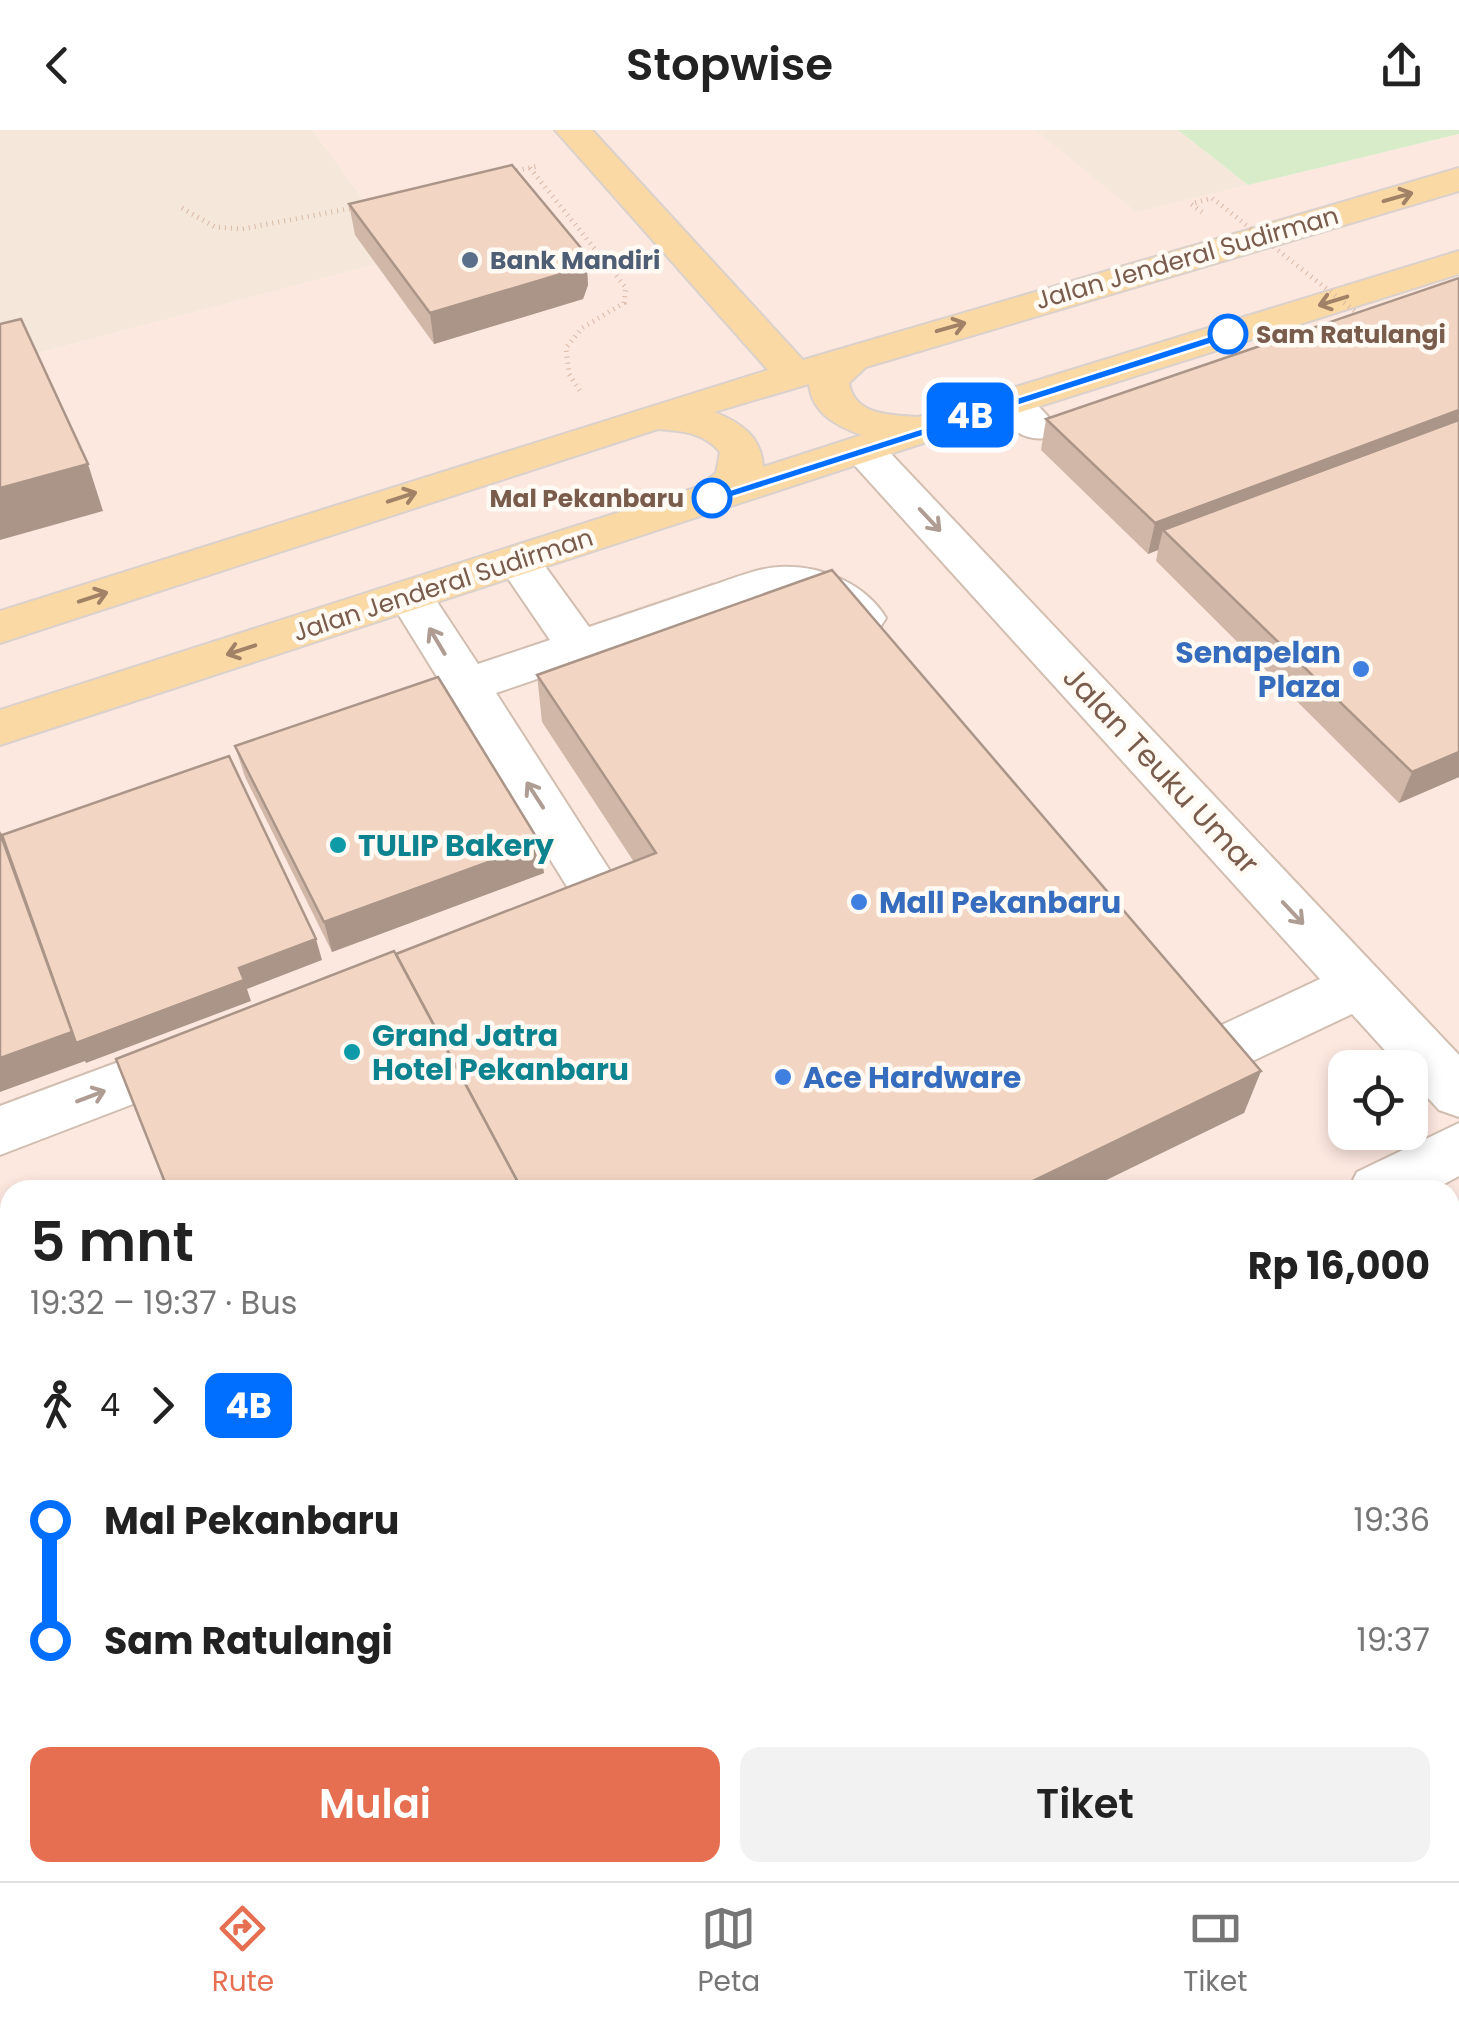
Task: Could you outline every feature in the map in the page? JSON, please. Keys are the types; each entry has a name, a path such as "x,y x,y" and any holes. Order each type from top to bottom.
{"main road":[{"path":"584,142 794,374"},
{"name":"Jalan Jenderal Sudirman","path":"0,627 858,354 1459,179"},
{"name":"Jalan Jenderal Sudirman","path":"0,728 933,426 1023,415 1459,262"},
{"path":"858,354 831,374 828,388 832,401 844,414 884,429 933,426"},
{"path":"628,425 689,418 728,432 739,445 744,460 740,474 729,488 712,498"}],"street":[{"name":"Jalan Teuku Umar","path":"863,449 1360,985 1449,1067"},
{"path":"518,561 579,647"},
{"path":"465,686 747,588 786,580 817,586 842,598 893,653"},
{"path":"410,596 604,902 512,937"},
{"path":"1198,1003 1217,1052 1360,985"},
{"path":"0,1130 238,1040"},
{"path":"1397,1180 1459,1148"}],"path":[{"path":"494,176 530,168 584,142"},
{"path":"530,168 626,288 624,303 572,336 564,350 564,368 628,425"},
{"path":"1202,212 1191,204 1212,198 1375,326"},
{"path":"182,208 215,227 242,229 365,205"}],"shaded area":[{"path":"0,130 313,130 405,257 0,363"},
{"path":"313,130 1035,130 1136,212 1459,134 1459,1180 0,1180 0,363 404,257"},
{"path":"1035,130 1178,130 1248,185 1136,213"}],"green space":[{"path":"1178,130 1459,130 1459,134 1248,185"}],"building":[{"name":"Bank Mandiri","path":"512,165 586,254 581,268 430,313 349,204"},
{"name":"Senapelan Plaza","path":"1459,278 1459,410 1155,523 1046,419"},
{"path":"21,319 88,464 0,488 0,324"},
{"name":"Senapelan Plaza","path":"1459,420 1459,752 1412,772 1163,530"},
{"name":"Mall Pekanbaru","path":"832,570 1261,1071 1035,1180 517,1180 396,954 656,853 537,675"},
{"path":"438,677 540,843 324,922 235,746"},
{"path":"229,756 316,939 239,968 244,980 76,1043 2,835"},
{"path":"0,833 72,1032 0,1058"},
{"name":"Grand Jatra Hotel Pekanbaru","path":"394,951 517,1180 164,1180 116,1059"}],"bus line":[{"name":"4B","path":"712,498 1228,334"}],"place":[{"name":"Bank Mandiri","path":"470,260"},
{"name":"Sam Ratulangi","path":"1228,334"},
{"name":"Mal Pekanbaru","path":"712,498"},
{"name":"Senapelan Plaza","path":"1361,669"},
{"name":"TULIP Bakery","path":"338,845"},
{"name":"Mall Pekanbaru","path":"859,902"},
{"name":"Grand Jatra Hotel Pekanbaru","path":"352,1052"},
{"name":"Ace Hardware","path":"783,1077"}]}
